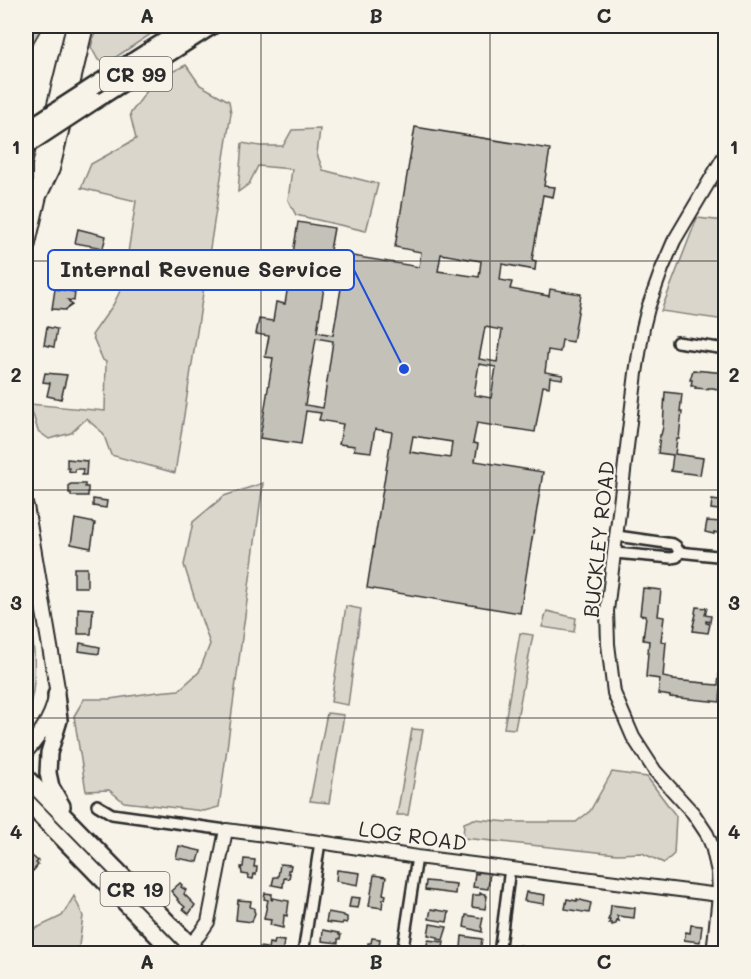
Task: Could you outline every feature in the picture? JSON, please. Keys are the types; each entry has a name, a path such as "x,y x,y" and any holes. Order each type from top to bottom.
{"main road":[{"path":"26,252 39,196 40,166 74,26"},
{"path":"39,196 52,169 86,26"},
{"name":"CR 99","path":"26,146 96,100 188,30 212,26"},
{"name":"CR 99","path":"26,130 100,82 172,44"},
{"path":"26,506 56,681 58,720 48,760 49,780 56,799 81,833"},
{"path":"26,751 51,715 56,695"},
{"name":"CR 19","path":"26,777 81,833 189,951"},
{"name":"CR 19","path":"26,801 175,954"}],"street":[{"name":"BUCKLEY ROAD","path":"713,954 722,896 712,846 693,813 656,771 633,738 614,693 608,644 607,611 637,364 648,308 674,241 726,153"},
{"path":"677,342 726,349"},
{"path":"617,536 673,544 679,552"},
{"path":"615,553 671,558 677,557 679,552"},
{"path":"679,552 726,557"},
{"name":"LOG ROAD","path":"97,806 112,814 417,857 722,896"},
{"path":"189,951 208,922 226,830"},
{"path":"303,954 320,842"},
{"path":"402,954 417,857"},
{"path":"500,954 510,868"}],"shaded area":[{"path":"97,26 157,26 160,28 107,63 98,60 91,47"},
{"path":"186,65 200,85 229,101 231,113 175,473 111,455 103,433 87,418 71,433 49,439 38,431 30,404 105,411 106,362 92,335 113,305 123,285 136,201 81,188 91,164 136,139 130,114 155,80"},
{"path":"320,129 317,154 323,170 378,184 366,231 296,215 288,200 292,169 258,166 249,184 238,192 242,143 283,146 292,130"},
{"path":"697,218 725,221 725,320 661,311"},
{"path":"263,483 219,807 204,811 124,802 109,790 86,791 74,716 84,699 110,699 179,690 199,672 210,644 184,565 193,522 224,496"},
{"path":"26,593 35,671 34,687 26,717"},
{"path":"346,606 361,609 348,705 331,702"},
{"path":"547,611 576,618 574,632 542,627"},
{"path":"520,633 533,635 515,729 504,728"},
{"path":"327,713 344,715 329,803 310,801"},
{"path":"412,729 423,730 408,815 397,815"},
{"path":"612,772 647,777 676,816 674,854 664,863 642,853 617,854 463,838 464,823 474,819 509,822 576,822 590,811"},
{"path":"74,896 83,916 78,953 26,953 26,933 62,916"}],"building":[{"path":"26,26 43,26 26,55"},
{"path":"415,127 550,149 544,186 555,187 553,197 543,195 532,260 536,261 535,270 502,264 500,280 512,282 510,289 549,296 550,289 581,294 573,342 562,340 560,352 548,350 545,372 563,375 562,379 550,377 549,387 543,386 535,432 477,423 473,443 478,444 475,461 543,472 520,613 367,588 392,432 375,429 371,452 354,450 355,446 339,444 343,424 319,420 321,413 306,411 301,444 260,438 273,358 265,357 269,336 256,334 259,319 273,321 276,302 285,304 298,222 334,228 329,256 346,259 347,255 419,267 421,252 395,247","holes":["441,254 481,261 479,277 438,271","327,268 344,271 333,335 317,332","485,327 502,330 497,362 479,359","316,338 333,341 323,408 305,405","479,364 496,367 491,398 474,395","413,436 452,442 450,458 410,452"]},
{"path":"78,229 106,236 103,248 75,243"},
{"path":"55,289 75,292 74,301 68,300 72,305 65,310 52,309"},
{"path":"47,327 57,329 54,347 44,345"},
{"path":"693,370 726,373 726,391 691,386"},
{"path":"45,373 67,375 61,399 47,396 50,383 43,382"},
{"path":"665,392 682,394 679,439 677,439 675,454 703,458 700,475 671,471 673,455 658,453 663,427"},
{"path":"67,459 87,461 86,475 82,475 83,469 75,469 75,472 69,471"},
{"path":"85,484 85,487 88,487 88,496 71,496 69,485"},
{"path":"93,499 107,501 106,508 93,506"},
{"path":"712,500 726,502 726,511 711,509"},
{"path":"75,519 95,523 91,548 71,544"},
{"path":"726,519 726,535 705,532 707,521 722,522"},
{"path":"74,568 87,568 87,587 74,587"},
{"path":"643,588 661,590 658,616 664,617 661,641 666,642 663,677 718,685 721,657 726,657 726,688 721,688 720,702 658,694 660,679 646,677 649,641 643,640 646,616 640,615"},
{"path":"696,607 707,608 705,615 711,616 710,622 706,621 710,624 708,633 693,631"},
{"path":"78,608 93,609 91,634 78,634"},
{"path":"80,643 100,647 99,654 79,651"},
{"path":"179,846 201,851 198,862 176,858"},
{"path":"32,856 38,861 36,863 38,865 33,871 31,868 26,873 26,863"},
{"path":"244,859 255,860 254,867 257,867 253,879 248,878 249,875 242,874 241,867 243,867"},
{"path":"280,864 291,865 288,870 289,879 284,878 283,887 272,885 274,877 278,877"},
{"path":"337,870 360,873 358,885 336,881"},
{"path":"480,870 490,872 488,889 473,887 475,873 478,874"},
{"path":"374,875 386,877 383,894 386,895 382,908 369,906"},
{"path":"426,881 456,884 455,894 425,890"},
{"path":"180,883 181,887 186,890 184,894 195,905 189,914 171,891"},
{"path":"526,892 545,895 544,904 524,901"},
{"path":"265,893 272,894 272,900 273,898 289,901 287,916 284,915 283,928 270,925 271,920 264,919 268,900 264,899"},
{"path":"480,893 487,896 485,909 472,907 473,895 480,895"},
{"path":"351,897 360,898 358,908 349,907"},
{"path":"567,899 591,903 589,913 565,909"},
{"path":"238,900 251,901 250,907 254,908 255,913 252,922 236,920"},
{"path":"611,905 635,908 634,918 617,916 619,921 617,920 616,924 612,925 608,920"},
{"path":"431,909 449,912 447,922 429,919"},
{"path":"328,912 344,915 347,917 347,923 326,922"},
{"path":"466,915 483,918 482,932 464,927"},
{"path":"430,924 447,927 443,940 428,935"},
{"path":"691,925 702,926 700,942 684,940 686,932 690,933"},
{"path":"323,930 339,933 341,935 338,943 322,941"},
{"path":"462,936 482,939 480,951 461,948"},
{"path":"372,938 380,939 378,954 367,953 368,943 371,943"},
{"path":"275,940 284,941 282,954 259,954 260,947 270,951 269,943 274,944"},
{"path":"428,940 444,942 442,953 426,950"},
{"path":"517,946 534,949 533,954 516,952"}],"place":[{"name":"Internal Revenue Service","path":"404,369"}]}
